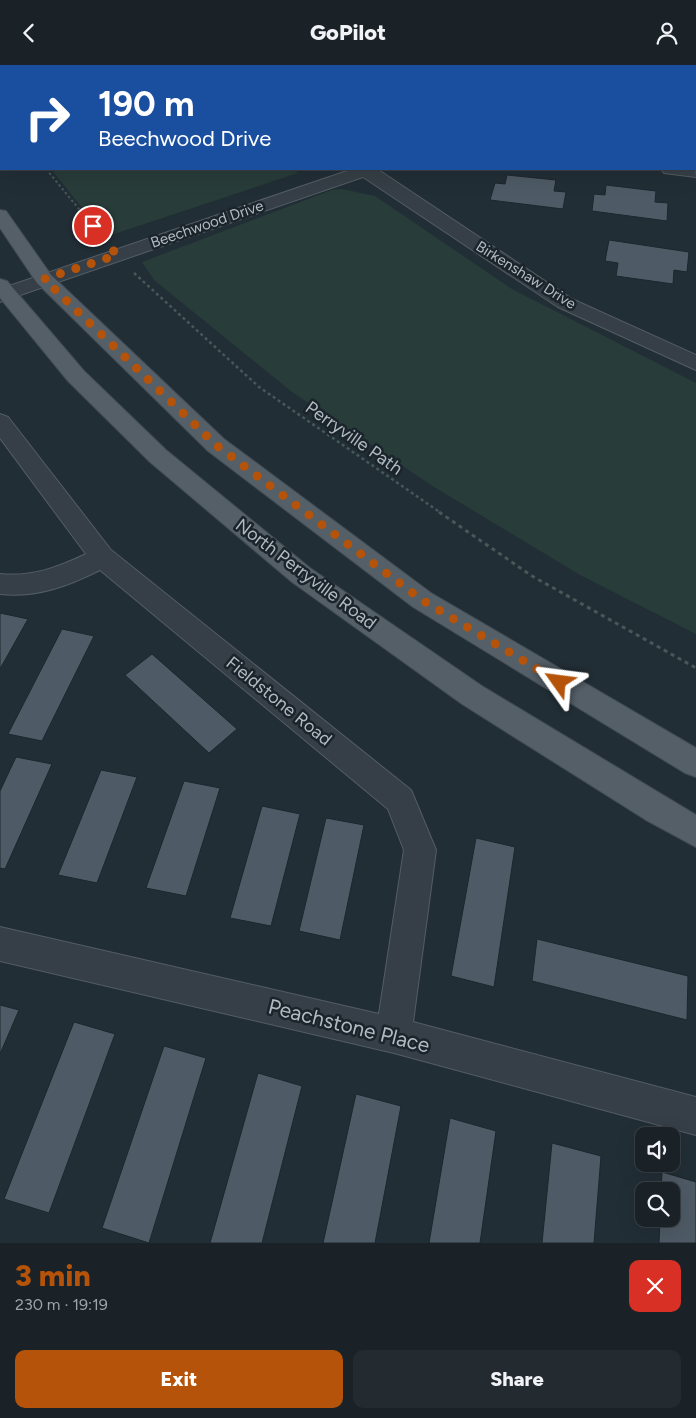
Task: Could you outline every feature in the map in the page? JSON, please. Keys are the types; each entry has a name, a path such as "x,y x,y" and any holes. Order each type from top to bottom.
{"main road":[{"path":"0,215 44,279 216,445 414,594 696,764"},
{"name":"North Perryville Road","path":"2,292 76,376 158,456 301,575 472,695 657,810 696,832"}],"street":[{"name":"Beechwood Drive","path":"2,292 117,255 364,170"},
{"name":"Birkenshaw Drive","path":"368,170 565,303 696,363"},
{"path":"679,170 696,172"},
{"name":"Fieldstone Road","path":"0,422 102,557 400,800 420,851 394,1035"},
{"path":"0,584 17,587 55,580 102,557"},
{"name":"Peachstone Place","path":"0,944 394,1035 696,1116"}],"path":[{"name":"Perryville Path","path":"47,170 120,260 259,387 532,576 696,668"}],"green space":[{"path":"52,170 294,170 298,173 105,237"},
{"path":"342,189 375,196 512,289 696,383 696,634 580,575 434,487 292,392 154,280 142,262 332,190"}],"building":[{"path":"507,175 556,180 554,191 566,192 563,209 490,200 495,183 505,184"},
{"path":"606,185 656,191 655,202 668,203 667,221 592,211 594,194 605,195"},
{"path":"609,240 689,252 687,272 674,270 673,284 616,276 618,263 605,261"},
{"path":"0,613 28,619 0,669"},
{"path":"62,629 94,636 42,741 8,734"},
{"path":"152,654 237,729 209,753 125,675"},
{"path":"16,757 52,764 5,869 0,868 0,791"},
{"path":"101,770 137,777 97,883 58,875"},
{"path":"184,781 220,788 186,896 146,888"},
{"path":"262,806 300,814 271,926 230,918"},
{"path":"326,818 364,825 340,940 299,931"},
{"path":"476,838 515,847 494,987 451,976"},
{"path":"537,939 688,976 687,1020 532,981"},
{"path":"0,1005 19,1010 0,1054"},
{"path":"74,1022 115,1034 49,1213 4,1199"},
{"path":"164,1046 206,1058 149,1243 102,1228"},
{"path":"258,1073 302,1086 262,1243 210,1243"},
{"path":"356,1094 401,1106 375,1243 323,1243"},
{"path":"450,1118 496,1131 480,1243 429,1243"},
{"path":"552,1143 601,1156 594,1243 542,1243"},
{"path":"662,1172 696,1182 696,1243 659,1243 660,1227 680,1227 680,1182 661,1182"}],"route":[{"path":"93,226 117,255 44,279 216,445 422,600 559,682"}]}
